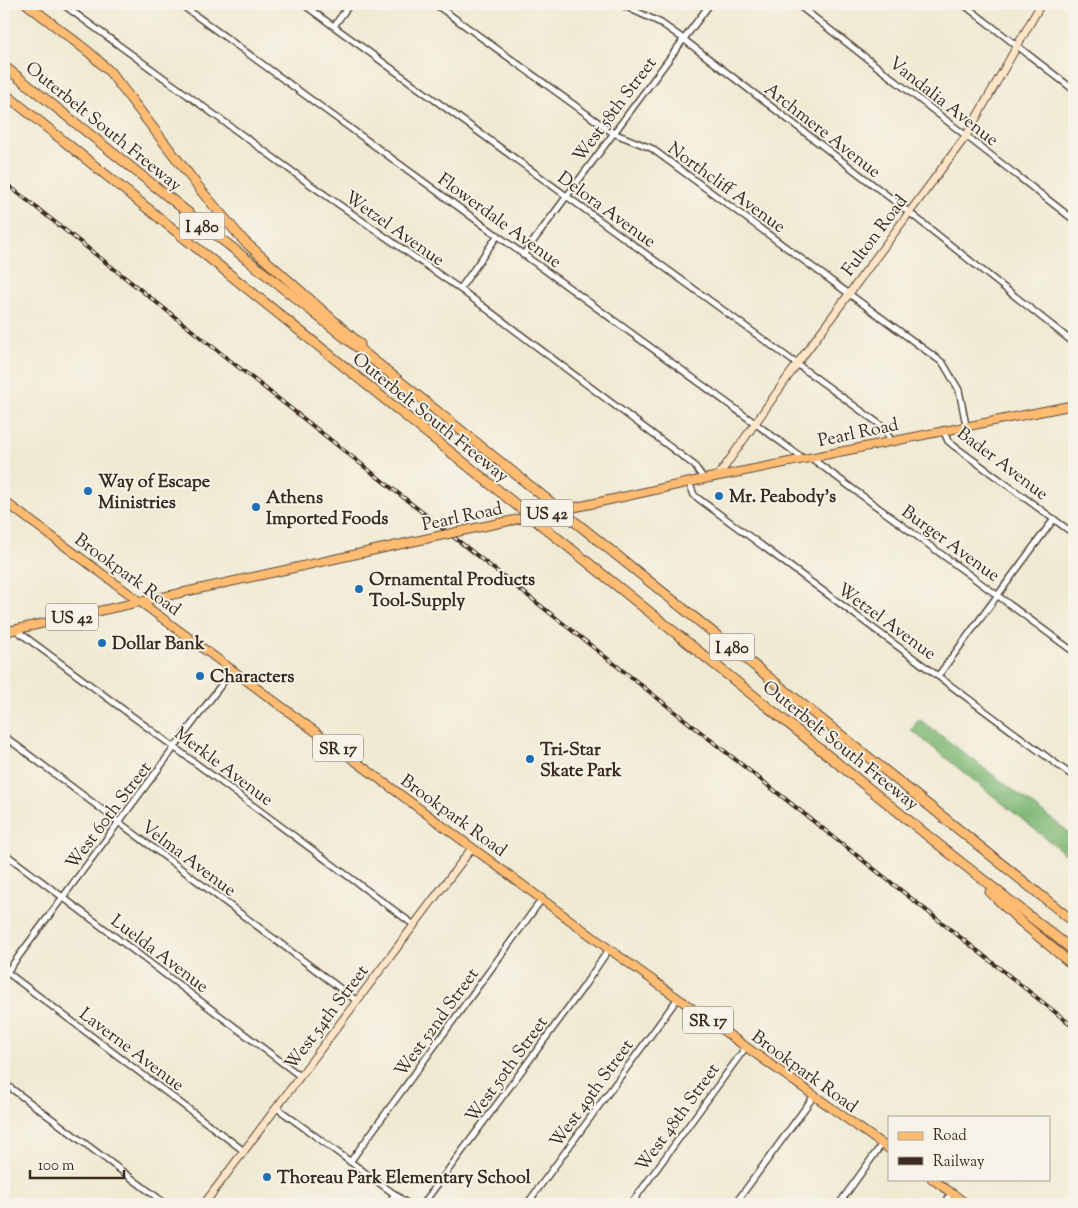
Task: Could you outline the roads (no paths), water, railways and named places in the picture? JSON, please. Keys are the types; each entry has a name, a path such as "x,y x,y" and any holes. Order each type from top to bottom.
{"highway":[{"path":"27,4 90,53 110,72 202,193 244,241 338,323 402,383"},
{"name":"Outerbelt South Freeway","path":"4,66 1074,921"},
{"name":"Outerbelt South Freeway","path":"4,93 958,860 1074,951"},
{"path":"958,860 1019,920 1074,966"}],"main road":[{"name":"Fulton Road","path":"718,476 797,364 966,136 1041,4"},
{"name":"Pearl Road","path":"4,632 689,482 1074,404"},
{"name":"Brookpark Road","path":"4,501 472,848 888,1148"},
{"name":"West 54th Street","path":"204,1204 472,848"},
{"path":"933,1180 966,1204"}],"street":[{"name":"Flowerdale Avenue","path":"180,4 754,423 807,458"},
{"name":"Delora Avenue","path":"303,4 882,426 891,440"},
{"path":"334,26 350,4"},
{"name":"Northcliff Avenue","path":"435,4 613,134 651,148 947,368 959,390 966,425"},
{"name":"Archmere Avenue","path":"620,4 661,23 683,39 910,214 1074,344"},
{"name":"West 58th Street","path":"523,255 710,4"},
{"name":"Vandalia Avenue","path":"796,4 1074,220"},
{"path":"963,4 1074,90"},
{"name":"Wetzel Avenue","path":"65,6 311,185 460,289 694,465 704,479"},
{"path":"460,289 498,235"},
{"name":"Bader Avenue","path":"942,430 948,441 954,446 1074,534"},
{"name":"Burger Avenue","path":"807,458 1074,652"},
{"name":"Wetzel Avenue","path":"689,482 694,494 699,499 1074,777"},
{"path":"938,676 1054,519"},
{"name":"Merkle Avenue","path":"16,630 414,925"},
{"name":"West 60th Street","path":"5,973 176,748 233,669"},
{"name":"Velma Avenue","path":"4,736 357,1001"},
{"name":"Luelda Avenue","path":"4,853 300,1076"},
{"name":"West 52nd Street","path":"350,1162 542,899"},
{"name":"West 50th Street","path":"423,1204 582,989 609,948"},
{"name":"Laverne Avenue","path":"5,973 244,1151"},
{"name":"West 49th Street","path":"527,1204 678,998"},
{"name":"West 48th Street","path":"631,1204 746,1047"},
{"path":"4,1083 166,1204"},
{"path":"736,1204 814,1096"},
{"path":"277,1108 408,1204"},
{"path":"839,1204 882,1144"},
{"path":"944,1204 951,1193"},
{"path":"388,1204 395,1194"}],"railway":[{"path":"4,182 1074,1027"}],"place":[{"name":"Way of Escape Ministries","path":"88,491"},
{"name":"Mr. Peabody's","path":"719,496"},
{"name":"Athens Imported Foods","path":"256,507"},
{"name":"Ornamental Products Tool-Supply","path":"359,589"},
{"name":"Dollar Bank","path":"102,643"},
{"name":"Characters","path":"200,676"},
{"name":"Tri-Star Skate Park","path":"530,759"},
{"name":"Thoreau Park Elementary School","path":"267,1177"}]}
